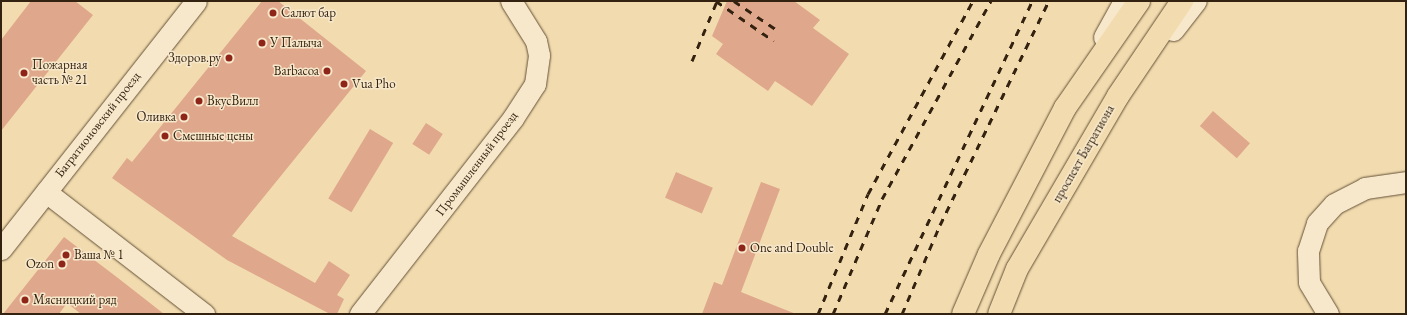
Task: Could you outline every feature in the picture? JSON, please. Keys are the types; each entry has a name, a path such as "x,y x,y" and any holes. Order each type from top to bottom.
{"main road":[{"path":"963,314 989,254 1065,108 1139,1"},
{"name":"проспект Багратиона","path":"999,314 1018,269 1118,96 1182,1"}],"street":[{"name":"Багратионовский проезд","path":"1,249 196,1"},
{"name":"Промышленный проезд","path":"360,314 513,118 535,84 539,55 536,41 511,1"},
{"path":"1065,108 1124,1"},
{"path":"1118,96 1196,1"},
{"path":"1327,313 1309,282 1308,251 1317,222 1334,204 1365,188 1406,182"},
{"path":"46,192 204,314"}],"building":[{"name":"Пожарная часть № 21","path":"31,1 75,1 93,15 1,131 1,40"},
{"path":"262,1 278,1 366,71 232,236 315,283 329,261 350,275 337,295 344,299 337,314 330,314 227,260 112,178 127,158 132,162"},
{"path":"727,1 794,1 820,20 813,28 849,54 812,106 775,81 768,91 716,54 723,44 712,36"},
{"path":"1213,111 1250,143 1237,158 1200,126"},
{"path":"426,123 443,134 429,155 412,144"},
{"path":"370,129 393,143 351,212 328,198"},
{"path":"676,172 713,188 702,213 665,198"},
{"path":"761,182 780,189 741,292 796,314 702,314 714,282 722,285"},
{"path":"64,237 164,314 81,314 67,303 59,314 3,314"}],"railway":[{"path":"716,1 774,41"},
{"path":"692,61 717,1"},
{"path":"734,1 780,32"},
{"path":"818,314 868,194 973,1"},
{"path":"833,314 882,199 991,1"},
{"path":"885,314 1032,1"},
{"path":"902,314 940,225 1049,1"}],"place":[{"name":"Салют бар","path":"273,13"},
{"name":"У Палыча","path":"262,43"},
{"name":"Здоров.ру","path":"229,58"},
{"name":"Barbacoa","path":"327,71"},
{"name":"Пожарная часть № 21","path":"24,73"},
{"name":"Vua Pho","path":"344,84"},
{"name":"ВкусВилл","path":"199,101"},
{"name":"Оливка","path":"184,117"},
{"name":"Смешные цены","path":"165,136"},
{"name":"One and Double","path":"742,248"},
{"name":"Ваша № 1","path":"66,255"},
{"name":"Ozon","path":"62,264"},
{"name":"Мясницкий ряд","path":"25,300"}]}
